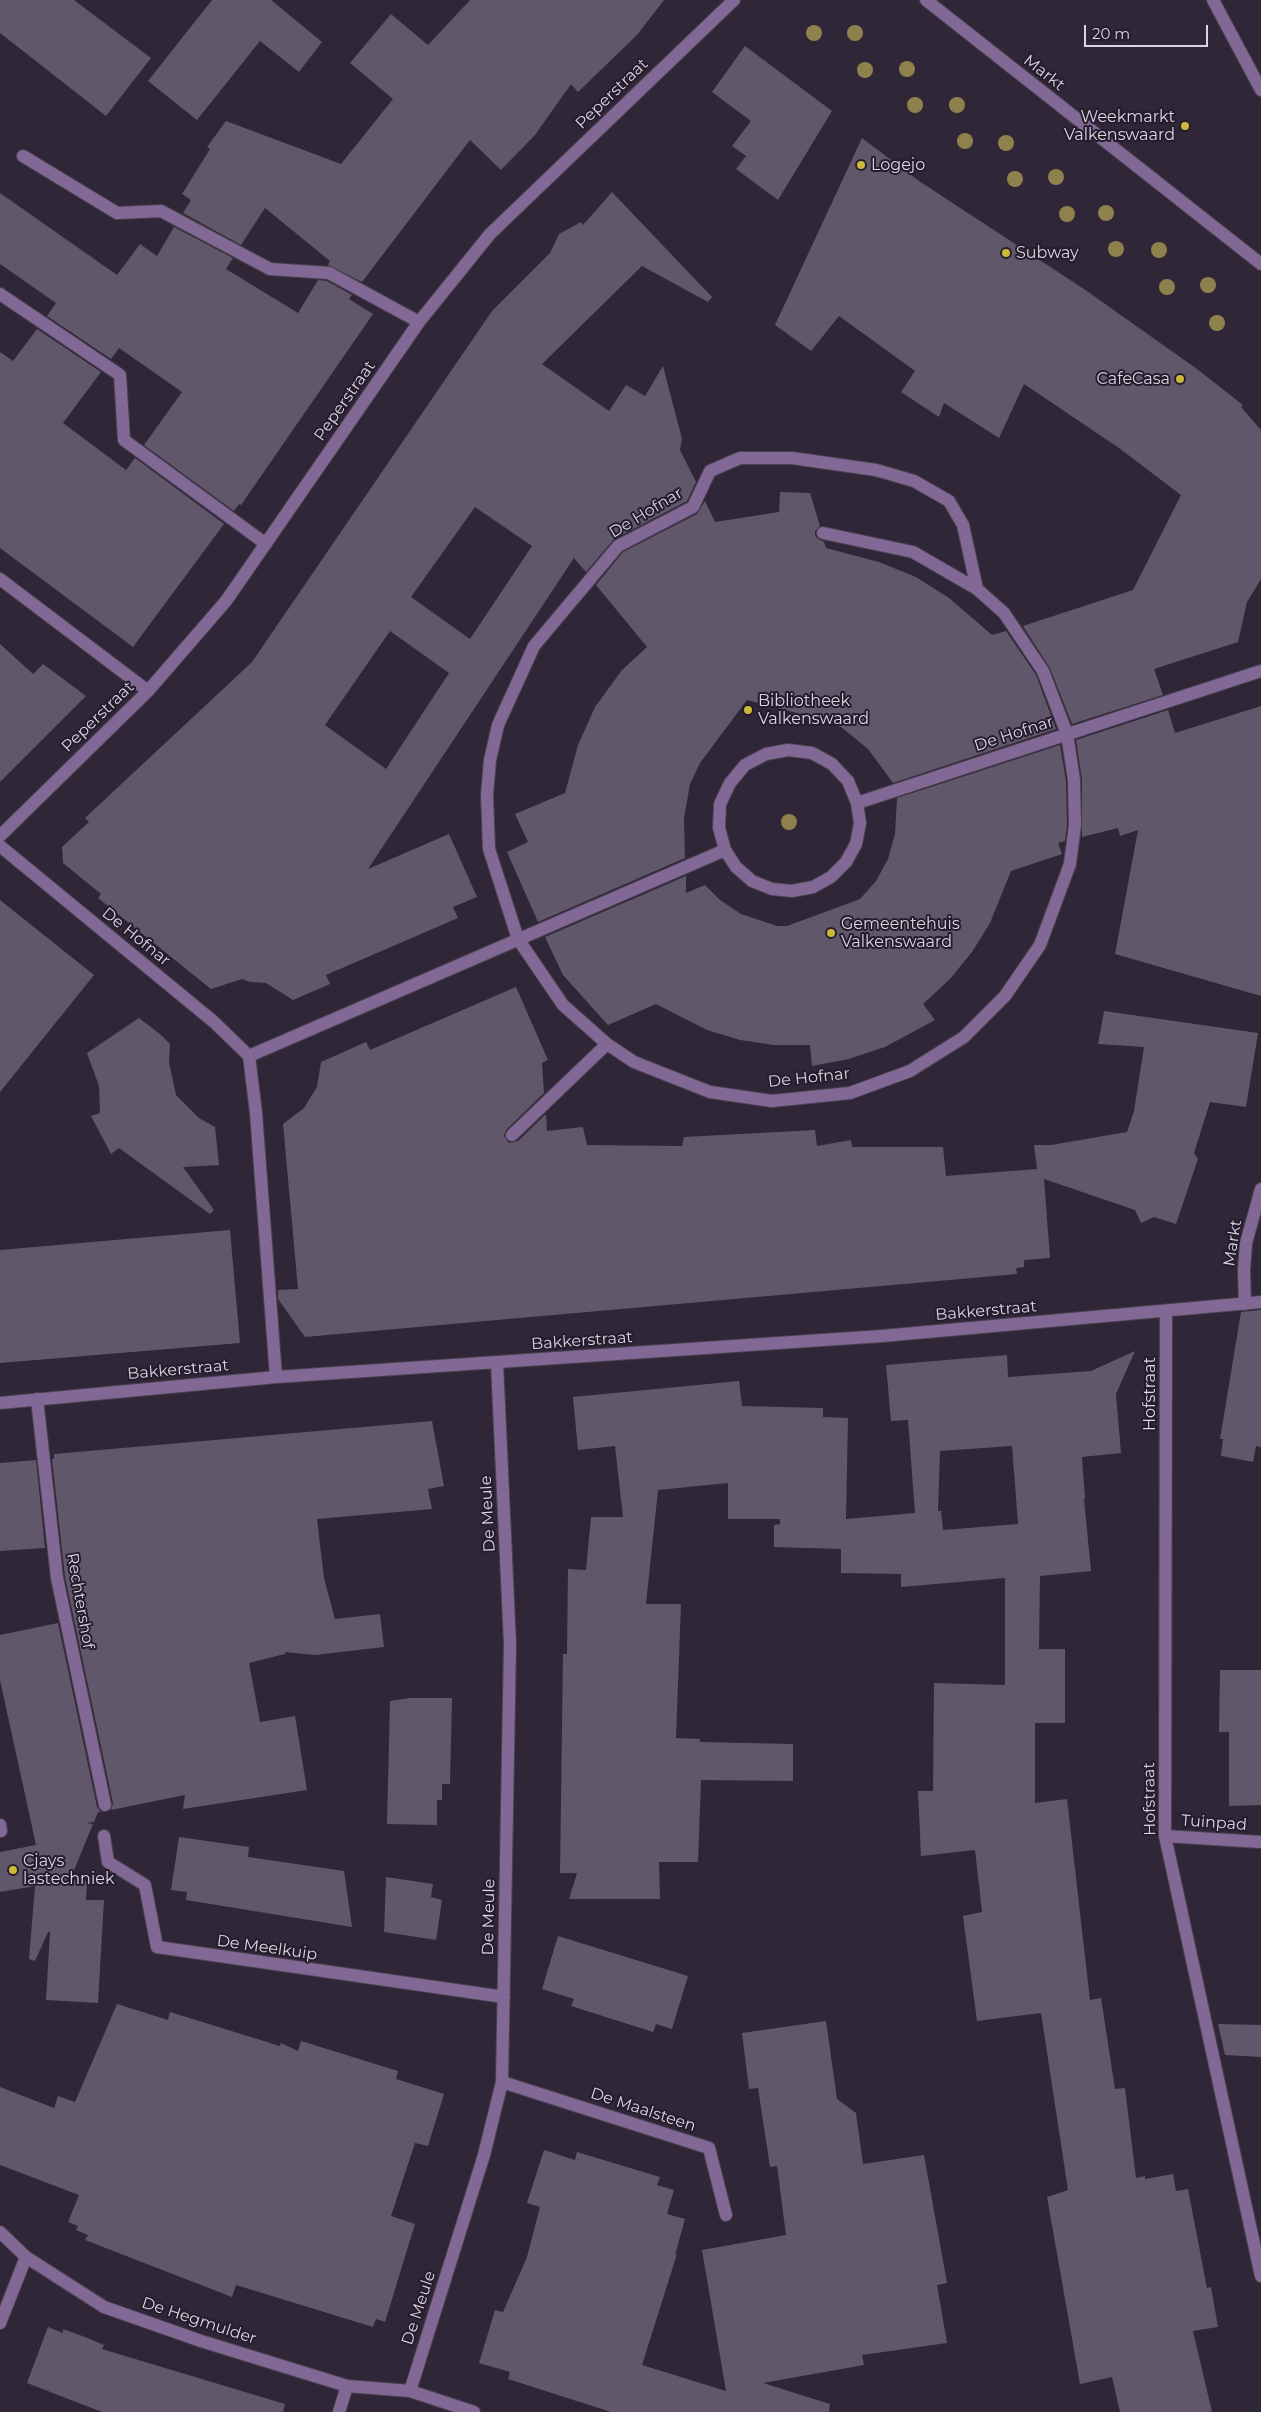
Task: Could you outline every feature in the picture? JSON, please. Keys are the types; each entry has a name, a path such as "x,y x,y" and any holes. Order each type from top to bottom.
{"street":[{"name":"Peperstraat","path":"0,836 148,691 226,601 419,322 490,234 734,0"},
{"name":"Markt","path":"926,0 1261,264"},
{"path":"1213,0 1261,90"},
{"path":"22,156 117,213 161,211 270,269 329,273 419,322"},
{"path":"0,294 120,375 124,440 266,544"},
{"name":"De Hofnar","path":"740,458 792,458 876,470 914,482 949,502 963,524 976,589 1004,614 1043,671 1067,734 1074,780 1075,825 1070,864 1040,945 1005,996 964,1037 910,1071 850,1093 772,1101 710,1092 634,1062 607,1044 563,1005 518,939 489,849 487,795 490,760 498,725 534,646 618,546 693,507 710,471 740,458"},
{"path":"823,533 913,552 976,589"},
{"path":"0,579 148,691"},
{"name":"De Hofnar","path":"857,802 1261,671"},
{"path":"788,750 812,753 832,764 848,781 857,802 860,823 856,844 846,862 831,877 813,887 792,891 765,886 752,881 736,867 725,850 719,828 720,804 730,782 745,765 766,754 788,750"},
{"name":"De Hofnar","path":"0,846 214,1022 249,1056"},
{"path":"276,1377 256,1113 249,1056 725,850"},
{"path":"512,1136 607,1044"},
{"name":"Markt","path":"1246,1304 1244,1270 1246,1243 1261,1189"},
{"path":"1166,1312 1261,1302"},
{"name":"Bakkerstraat","path":"0,1403 276,1377 882,1336 1166,1312"},
{"name":"Hofstraat","path":"1166,1312 1166,1836 1261,2276"},
{"name":"De Meule","path":"410,2391 484,2154 502,2082 510,1644 497,1363"},
{"name":"Rechtershof","path":"37,1399 56,1578 105,1806"},
{"name":"De Meelkuip","path":"104,1836 108,1862 145,1885 157,1947 504,1997"},
{"name":"Tuinpad","path":"1166,1836 1261,1842"},
{"name":"De Maalsteen","path":"502,2082 709,2148 726,2214"},
{"name":"De Hegmulder","path":"0,2232 26,2257 104,2307 202,2341 347,2386 410,2391"},
{"path":"0,2323 26,2257"},
{"path":"339,2412 347,2386"},
{"path":"410,2391 474,2412"}],"building":[{"path":"0,0 74,0 151,58 106,116 0,33"},
{"path":"212,0 271,0 322,42 299,72 260,41 197,120 148,81"},
{"path":"470,0 664,0 637,35 578,92 571,84 535,135 501,170 470,140 362,282 328,265 330,261 265,208 241,245 183,213 191,200 182,194 210,149 207,147 226,121 341,164 393,99 350,63 391,14 428,45"},
{"path":"745,46 832,111 778,200 736,169 746,156 732,146 751,121 712,92"},
{"path":"862,138 919,181 1084,289 1197,369 1243,405 1241,407 1261,430 1261,579 1247,602 1238,642 1154,669 1163,695 1072,724 1050,668 1023,626 1133,590 1181,495 1119,448 1024,384 999,438 944,403 939,417 901,392 915,371 839,316 811,351 775,325"},
{"path":"612,192 712,297 708,302 642,266 542,364 609,411 626,385 645,396 663,366 682,439 680,450 696,482 687,501 614,539 586,572 574,558 368,869 449,834 477,897 453,907 458,918 326,975 330,984 293,1000 266,983 250,982 242,979 211,989 98,898 101,894 63,863 62,847 89,822 85,818 252,662 492,311 550,253 559,234 581,222 583,225","holes":["475,507 532,546 470,639 411,597","390,631 449,673 386,769 325,725"]},
{"path":"0,193 117,275 140,244 157,256 174,227 233,258 226,269 298,313 318,280 327,281 352,295 349,299 373,314 241,505 239,504 234,511 144,445 182,392 119,348 111,359 47,316 56,303 0,264"},
{"path":"37,329 101,372 63,423 126,470 135,458 224,524 133,647 0,548 0,352 13,361"},
{"path":"780,492 810,493 820,526 815,531 815,535 824,542 826,548 879,562 916,577 949,598 992,635 1006,631 1036,675 1056,729 893,783 868,749 841,727 820,719 747,700 700,763 690,784 684,818 685,858 538,922 507,852 528,842 515,814 565,793 578,745 595,707 622,670 647,647 596,585 623,552 697,514 705,501 715,522 779,512"},
{"path":"0,644 33,674 43,664 86,696 0,782"},
{"path":"1261,706 1261,996 1115,954 1138,830 1120,836 1118,828 1082,837 1082,780 1076,740 1168,710 1175,733"},
{"path":"1060,745 1066,781 1067,825 1065,841 1058,843 1062,854 1011,871 990,923 972,952 950,979 923,1004 935,1020 885,1047 849,1059 812,1066 810,1045 774,1045 740,1040 707,1030 656,1004 608,1025 563,975 545,937 686,876 686,893 705,885 720,900 741,914 777,926 787,926 860,899 876,881 888,859 895,834 897,798"},
{"path":"0,900 94,975 0,1092"},
{"path":"516,987 548,1060 542,1063 544,1093 506,1130 504,1136 509,1143 518,1141 546,1114 547,1131 583,1127 587,1145 682,1146 684,1137 815,1130 817,1146 851,1140 852,1147 943,1147 946,1176 1037,1169 1034,1145 1051,1145 1127,1132 1134,1111 1144,1047 1098,1044 1104,1011 1258,1033 1246,1107 1210,1102 1194,1153 1198,1159 1176,1224 1154,1217 1141,1223 1135,1210 1044,1179 1050,1258 1024,1260 1024,1267 1016,1268 1017,1274 305,1337 278,1299 278,1290 298,1289 283,1124 304,1108 317,1087 321,1062 366,1042 370,1050"},
{"path":"139,1018 170,1044 169,1062 176,1095 199,1118 215,1127 219,1165 183,1167 214,1210 210,1214 119,1148 111,1154 91,1116 100,1113 99,1086 87,1053"},
{"path":"230,1230 240,1343 0,1363 0,1250"},
{"path":"1261,1310 1261,1447 1256,1446 1253,1462 1221,1456 1223,1439 1220,1439 1241,1312"},
{"path":"1135,1351 1116,1394 1121,1453 1082,1457 1091,1571 1040,1576 1039,1649 1065,1649 1065,1723 1035,1723 1035,1803 1067,1799 1090,2000 1101,1998 1115,2089 1125,2088 1136,2178 1145,2176 1145,2179 1173,2174 1176,2191 1188,2189 1207,2288 1211,2287 1218,2327 1193,2331 1212,2412 1120,2412 1112,2377 1080,2384 1047,2197 1068,2190 1041,2013 977,2021 963,1916 982,1912 975,1850 921,1856 918,1791 933,1791 934,1683 1005,1685 1005,1578 901,1587 901,1574 841,1573 841,1549 774,1547 774,1525 780,1524 780,1519 728,1519 728,1483 658,1490 646,1604 681,1604 676,1738 700,1739 700,1742 793,1744 793,1781 701,1780 698,1862 659,1862 660,1899 569,1899 577,1873 560,1873 563,1654 567,1654 568,1569 586,1570 591,1517 623,1517 615,1446 578,1450 573,1397 739,1381 742,1406 823,1408 823,1417 848,1418 846,1519 915,1513 908,1420 891,1421 886,1365 1007,1355 1008,1377 1091,1371","holes":["1012,1446 1018,1524 943,1530 941,1511 938,1511 940,1451"]},
{"path":"432,1421 444,1486 428,1489 432,1509 317,1519 324,1578 335,1619 380,1614 384,1647 315,1655 285,1652 285,1654 249,1663 260,1722 295,1716 307,1790 183,1809 185,1795 111,1810 113,1803 65,1577 52,1459 54,1459 54,1454"},
{"path":"36,1460 45,1548 0,1551 0,1463"},
{"path":"58,1623 97,1807 101,1812 98,1812 94,1822 86,1823 93,1824 70,1880 87,1881 86,1900 104,1900 98,2003 46,2000 50,1932 48,1932 35,1961 29,1959 35,1886 0,1892 0,1852 36,1845 0,1680 0,1635"},
{"path":"1220,1670 1261,1670 1261,1805 1229,1806 1229,1732 1219,1732"},
{"path":"410,1698 452,1698 450,1784 442,1784 442,1800 437,1800 437,1825 387,1824 390,1701"},
{"path":"179,1837 249,1847 248,1857 344,1871 352,1927 186,1900 187,1892 171,1890"},
{"path":"386,1877 433,1884 431,1897 442,1900 436,1940 384,1932"},
{"path":"558,1936 688,1976 672,2029 656,2024 653,2032 571,2006 574,1999 542,1989"},
{"path":"117,2004 168,2020 170,2012 280,2046 281,2043 298,2051 301,2041 398,2071 396,2079 444,2094 428,2146 415,2143 391,2216 415,2224 385,2322 376,2319 373,2327 236,2285 232,2297 85,2240 88,2235 76,2230 78,2226 68,2222 79,2195 0,2165 0,2087 54,2108 58,2096 75,2102"},
{"path":"826,2021 837,2099 856,2113 863,2164 924,2155 947,2283 937,2285 947,2343 862,2355 864,2365 763,2383 830,2404 829,2412 611,2412 508,2379 510,2372 479,2363 495,2310 503,2312 527,2257 540,2207 527,2203 544,2150 575,2160 577,2152 660,2177 657,2185 674,2190 667,2214 685,2219 675,2255 677,2254 642,2365 726,2391 702,2250 786,2235 777,2166 770,2167 758,2088 749,2089 742,2033"},
{"path":"1218,2024 1261,2025 1261,2057 1225,2055"},
{"path":"48,2327 63,2333 63,2329 85,2337 104,2345 102,2349 285,2404 283,2412 102,2412 27,2383"}],"place":[{"name":"Weekmarkt Valkenswaard","path":"1185,126"},
{"name":"Logejo","path":"861,165"},
{"name":"Subway","path":"1006,253"},
{"name":"CafeCasa","path":"1180,379"},
{"name":"Bibliotheek Valkenswaard","path":"748,710"},
{"name":"Gemeentehuis Valkenswaard","path":"831,933"},
{"name":"Cjays lastechniek","path":"13,1870"}]}
